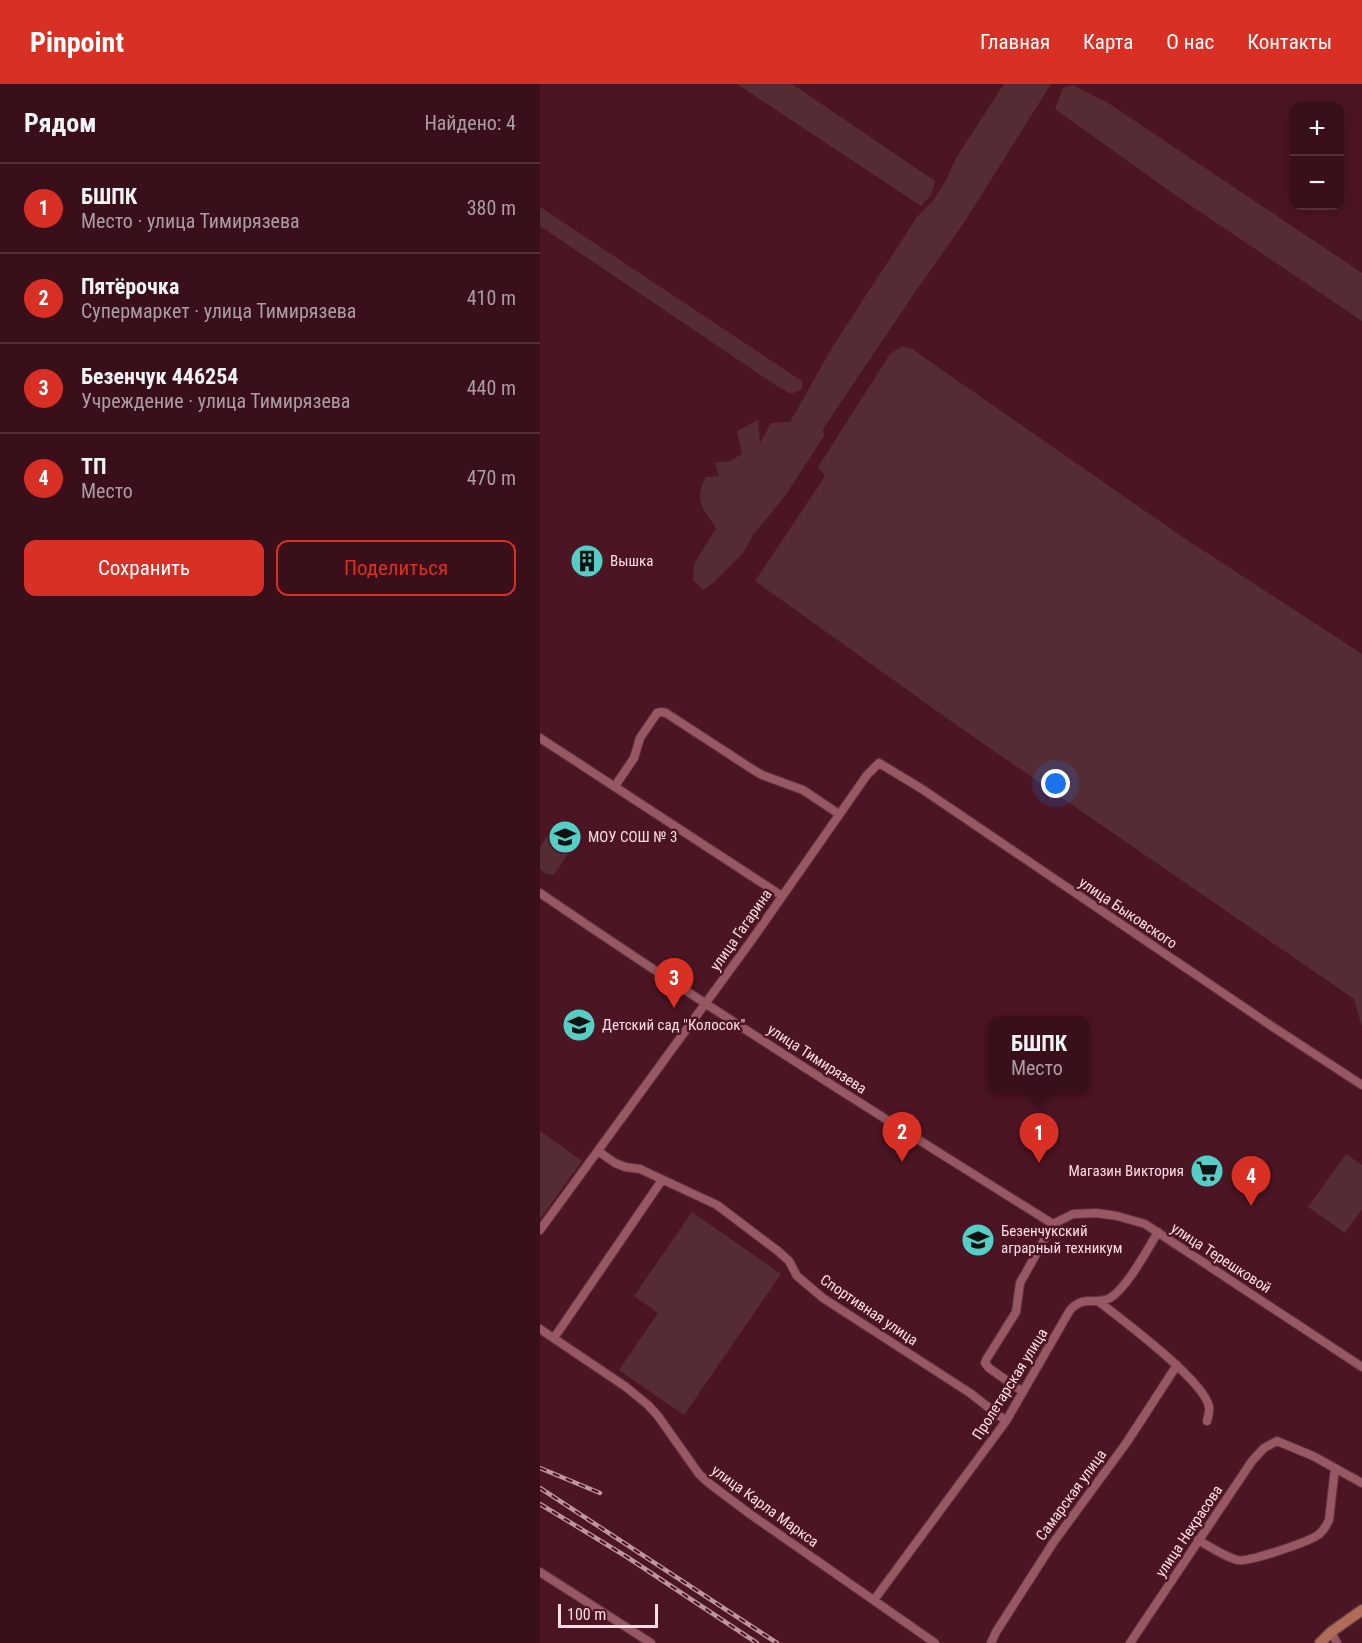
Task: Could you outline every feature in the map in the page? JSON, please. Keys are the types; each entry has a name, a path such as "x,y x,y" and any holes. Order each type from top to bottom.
{"street":[{"path":"615,786 634,758 640,738 657,713 661,712 762,775 802,790 838,814"},
{"path":"540,738 782,896"},
{"name":"улица Гагарина","path":"540,1230 706,1003 838,814 867,775 879,763"},
{"name":"улица Быковского","path":"879,763 922,789 1362,1085"},
{"name":"улица Тимирязева","path":"540,893 603,937 930,1148 1053,1224"},
{"name":"Спортивная улица","path":"598,1151 625,1167 640,1169 717,1205 778,1251 789,1261 797,1276 823,1298 970,1393 1006,1421"},
{"path":"554,1338 662,1180"},
{"name":"улица Терешковой","path":"1053,1224 1073,1214 1096,1213 1117,1215 1144,1224 1362,1367"},
{"path":"1023,1392 989,1368 986,1360 1016,1312 1020,1283 1053,1224"},
{"name":"Пролетарская улица","path":"874,1600 1006,1421 1070,1310 1084,1301 1108,1299 1120,1288 1158,1232"},
{"path":"1098,1301 1177,1365 1200,1388 1209,1407 1207,1421"},
{"name":"улица Карла Маркса","path":"540,1329 648,1405 699,1473 710,1484 935,1643"},
{"name":"Самарская улица","path":"991,1643 1053,1543 1127,1442 1177,1365"},
{"name":"улица Некрасова","path":"1130,1643 1252,1461 1264,1448 1277,1441 1335,1468"},
{"path":"1198,1540 1238,1561 1305,1542 1319,1534 1329,1520 1335,1468 1362,1483"},
{"path":"540,1572 651,1643"},
{"path":"1320,1643 1331,1632 1362,1610"},
{"path":"1331,1632 1337,1643"}],"shaded area":[{"path":"737,84 792,84 935,181 931,195 921,206"},
{"path":"1004,84 1051,84 965,221 823,429 824,436 785,496 753,535 743,553 703,590 693,580 694,564 716,528 701,504 700,492 706,477 719,476 715,463 730,461 742,454 737,431 758,420 760,443 771,423 790,422 833,346 917,217 933,201 956,158"},
{"path":"1073,85 1108,103 1362,273 1362,321 1175,195 1055,109 1063,88"},
{"path":"540,207 802,381 802,389 791,394 774,384 540,226"},
{"path":"902,346 912,349 1181,536 1362,654 1362,1027 1354,999 962,729 755,581 825,476 818,467 890,354"},
{"path":"562,819 574,825 580,835 556,872 550,875 540,869 540,847"},
{"path":"540,1131 582,1161 540,1219"},
{"path":"1346,1154 1362,1165 1362,1209 1345,1233 1308,1207"},
{"path":"692,1212 781,1274 684,1415 619,1370 658,1313 634,1296"}],"railway":[{"path":"540,1468 600,1493"},
{"path":"540,1488 777,1643"},
{"path":"540,1504 627,1557 757,1643"}],"place":[{"name":"Вышка","path":"587,561"},
{"name":"МОУ СОШ № 3","path":"565,837"},
{"name":"Безенчук 446254","path":"674,1008"},
{"name":"Детский сад \"Колосок\"","path":"579,1025"},
{"name":"Пятёрочка","path":"902,1162"},
{"name":"БШПК","path":"1039,1163"},
{"name":"Магазин Виктория","path":"1207,1171"},
{"name":"ТП","path":"1251,1206"},
{"name":"Безенчукский аграрный техникум","path":"978,1240"}]}
